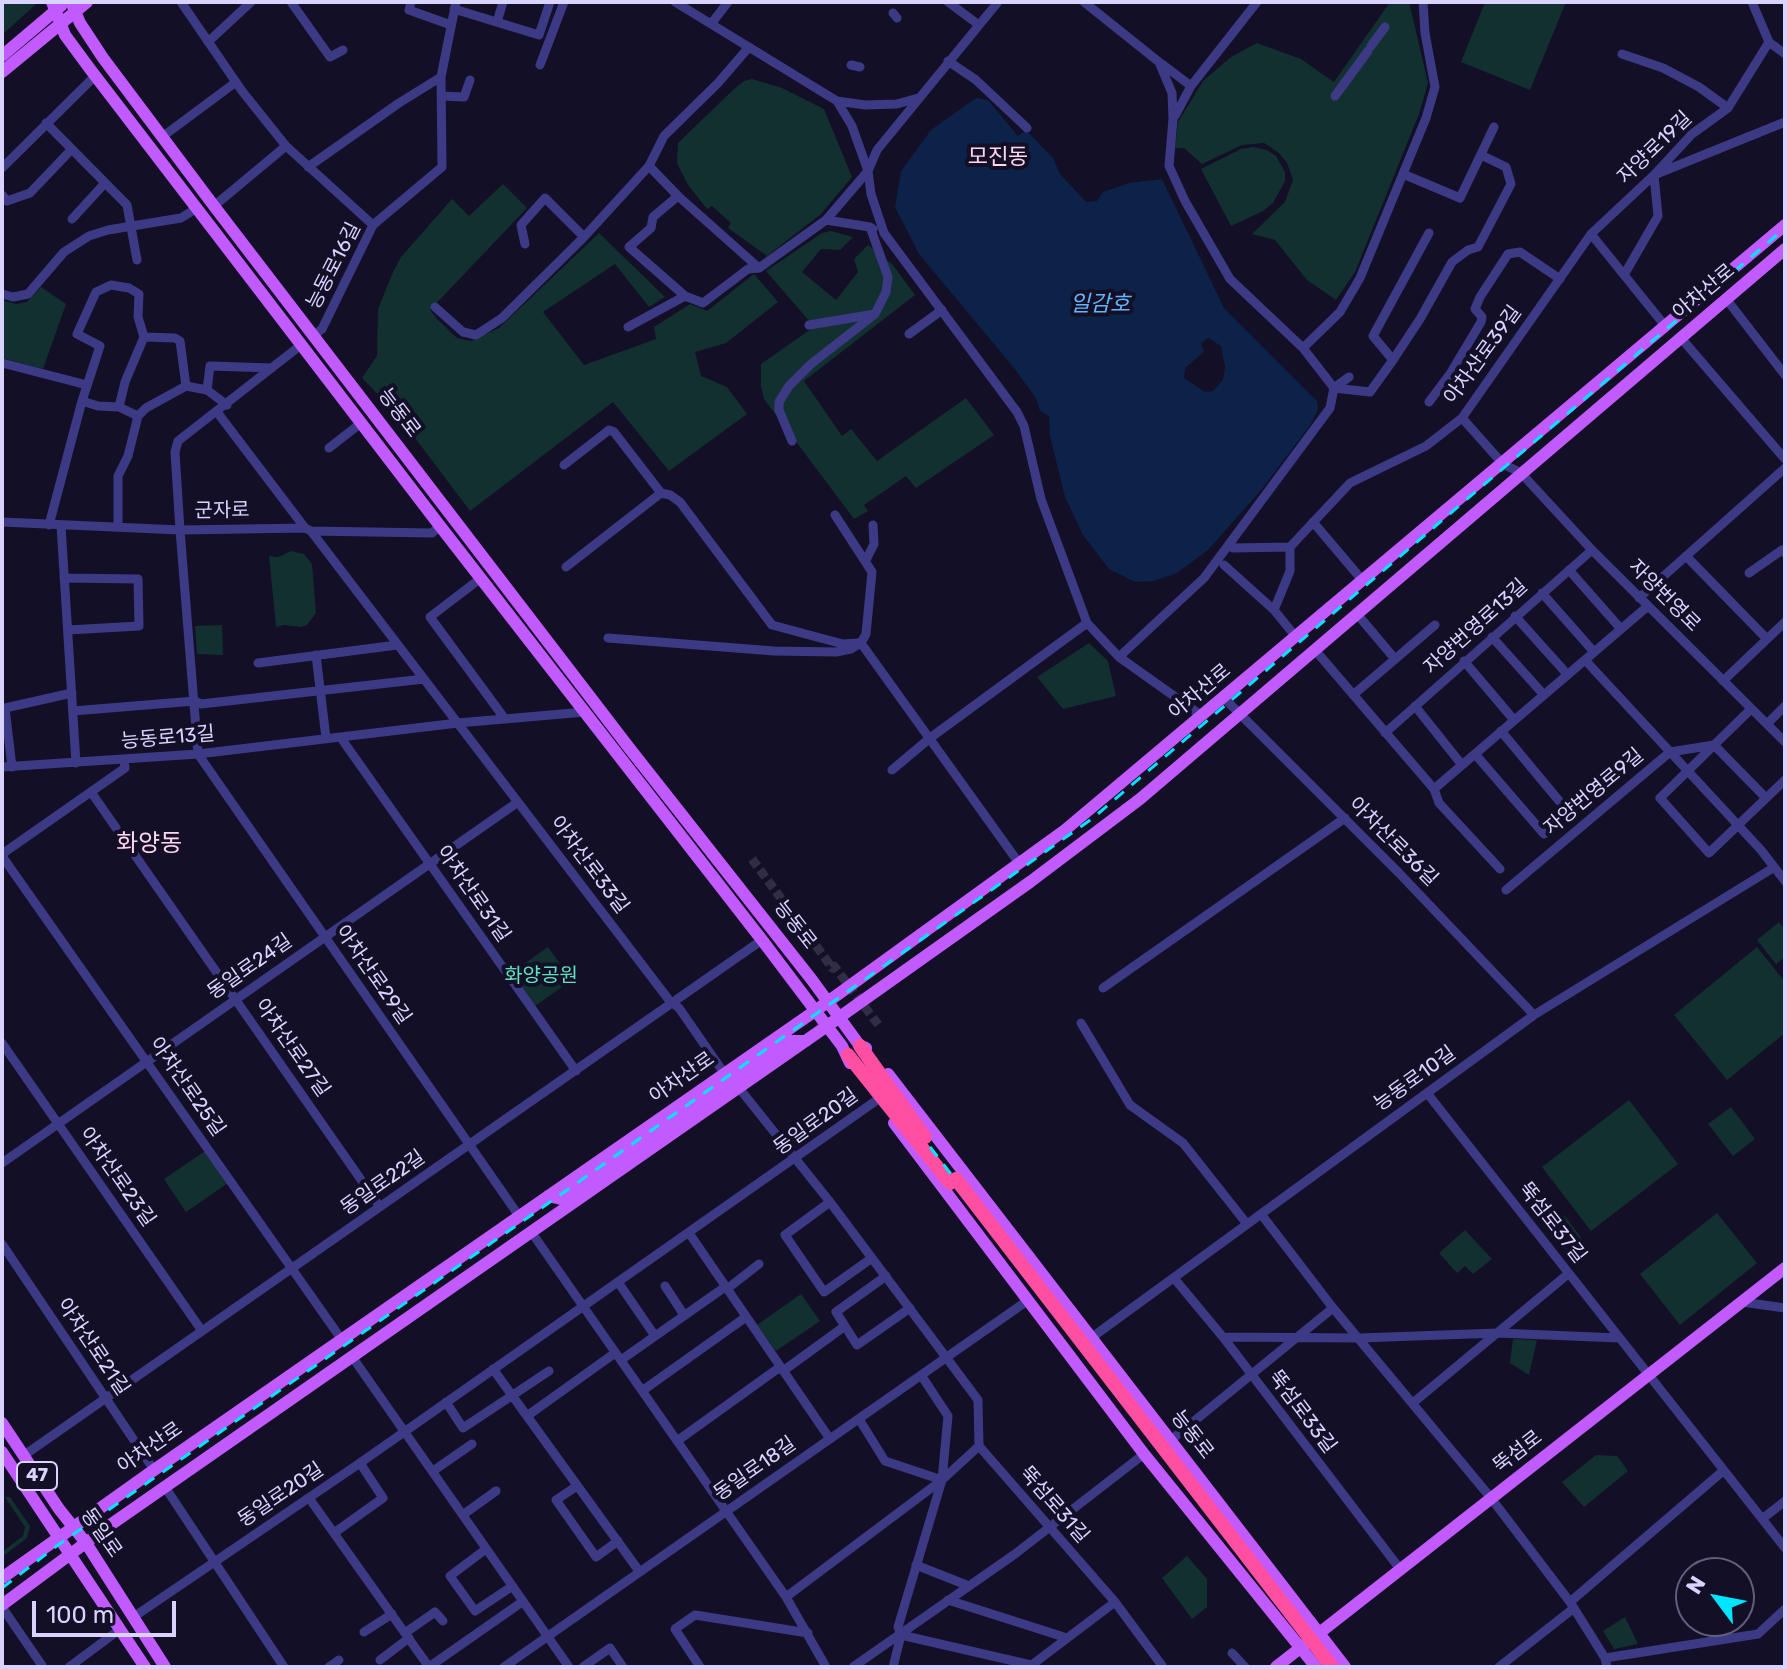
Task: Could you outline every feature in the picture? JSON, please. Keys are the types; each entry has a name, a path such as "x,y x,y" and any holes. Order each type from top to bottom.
{"highway":[{"path":"854,1051 1324,1667"},
{"path":"953,1181 1332,1667"}],"main road":[{"path":"2,56 63,8 87,2"},
{"path":"2,72 28,50 63,8"},
{"name":"능동로","path":"63,8 65,35 95,76 815,1011 854,1051"},
{"name":"능동로","path":"63,8 80,23 214,206 840,1017 854,1051 850,1066 1144,1454 1316,1667"},
{"name":"아차산로","path":"2,1606 165,1487 532,1233 556,1203 724,1073 828,1002 1107,796 1785,225"},
{"name":"아차산로","path":"2,1578 519,1216 556,1203 739,1088 1030,882 1140,799 1241,715 1785,249"},
{"path":"301,345 314,335"},
{"path":"609,743 619,733"},
{"path":"790,1041 794,1025"},
{"path":"556,1203 790,1041 806,1041"},
{"name":"능동로","path":"854,1051 869,1049 1345,1667"},
{"name":"뚝섬로","path":"1276,1667 1785,1268"},
{"name":"동일로","path":"2,1423 59,1509 75,1526 165,1667"},
{"name":"동일로","path":"2,1452 11,1472 145,1667"},
{"path":"11,1472 24,1475 33,1488 38,1486 39,1479"}],"street":[{"path":"181,2 236,82 286,146 373,225"},
{"path":"208,42 251,2"},
{"path":"291,2 330,57 343,50"},
{"path":"411,2 409,10 451,25"},
{"path":"497,22 503,2"},
{"path":"455,5 539,35 550,2"},
{"path":"540,65 564,2"},
{"path":"675,2 837,101 865,105 897,104 921,96"},
{"path":"711,24 728,2"},
{"path":"948,2 979,25"},
{"path":"678,196 653,217 651,228 629,247 685,296 703,303 748,269 759,268 826,220 868,171 877,150 998,2"},
{"path":"1084,2 1191,86"},
{"path":"1173,119 1191,86 1257,2"},
{"path":"1303,348 1340,312 1360,278 1426,118 1435,87 1423,2"},
{"path":"1752,2 1769,42 1785,54"},
{"name":"능동로16길","path":"314,335 322,329 373,225 442,167 441,77 455,5"},
{"path":"1335,96 1385,27"},
{"name":"자양로19길","path":"1591,234 1692,134 1728,108 1769,42"},
{"path":"435,307 463,332 476,335 502,318 584,237 649,166 664,136 718,83 749,47"},
{"path":"1622,54 1674,73 1728,108"},
{"path":"948,61 976,80 1027,128"},
{"path":"1159,62 1172,93 1169,166 1185,201 1230,279 1303,348 1334,388 1370,392 1420,319 1452,262 1478,247 1511,184 1506,167 1481,155"},
{"path":"2,168 95,76"},
{"path":"308,167 441,77"},
{"path":"442,96 464,97 470,80"},
{"path":"162,137 236,82"},
{"path":"837,101 852,126 868,171 871,194 884,233 1017,412 1024,426 1041,499 1087,623 1119,657 1202,716"},
{"path":"1624,275 1658,216 1654,175 1785,122"},
{"path":"46,123 127,205 137,260"},
{"path":"1403,174 1460,198 1494,127"},
{"path":"214,206 286,146"},
{"path":"2,195 7,201 30,193 71,150"},
{"path":"649,166 759,268"},
{"path":"72,219 105,183"},
{"path":"525,244 521,225 545,198 584,237"},
{"path":"2,294 13,297 28,294 64,252 89,236 181,218 197,208"},
{"path":"826,220 870,227 884,233"},
{"path":"792,441 779,410 779,402 789,386 811,364 875,314 886,292 888,277 870,227"},
{"path":"1393,360 1373,336 1429,233"},
{"path":"1591,234 1666,327"},
{"name":"아차산로39길","path":"1290,547 1350,483 1426,446 1462,418 1591,234"},
{"path":"1429,402 1481,322 1482,317 1475,309 1508,254 1520,252 1560,279"},
{"path":"747,257 748,269"},
{"path":"49,525 100,346 77,334 96,292 111,285 129,288 139,294 138,317 144,337 125,382 119,407"},
{"path":"628,327 685,296"},
{"path":"1727,300 1785,375"},
{"path":"909,334 922,331 942,310"},
{"path":"809,325 875,314"},
{"path":"144,337 175,338 180,341 186,386"},
{"path":"1681,338 1785,459"},
{"path":"198,754 175,452 178,441 301,345"},
{"path":"2,363 87,385"},
{"path":"207,390 210,366 272,368"},
{"path":"1119,657 1204,578 1330,408 1334,388 1349,377"},
{"path":"118,526 118,476 128,456 138,416 146,408 186,386 207,390 227,405"},
{"path":"82,401 119,407 138,416"},
{"name":"아차산로33길","path":"217,412 679,1008 724,1073"},
{"path":"1462,418 1503,464 1521,473"},
{"name":"능동로","path":"329,448 361,423"},
{"path":"564,465 609,430 614,432 661,493 680,502 772,625 843,644 861,643"},
{"path":"1639,598 1785,468"},
{"name":"자양번영로","path":"1521,473 1639,598 1785,742"},
{"path":"566,567 661,493"},
{"path":"608,638 800,652 846,651 861,643 867,627 873,576 866,560 835,515"},
{"name":"군자로","path":"2,522 180,530 308,529 432,533 440,526"},
{"path":"1313,522 1363,581"},
{"path":"866,560 874,544 873,525"},
{"path":"61,526 76,763"},
{"path":"1233,548 1290,547 1290,571 1274,610"},
{"name":"자양번영로13길","path":"1385,733 1592,550"},
{"path":"1749,573 1782,550 1785,553"},
{"path":"1686,556 1767,639"},
{"path":"1224,565 1274,610 1296,637"},
{"path":"1569,570 1621,629"},
{"path":"64,578 138,579 139,626 68,630"},
{"path":"481,578 430,617 505,719"},
{"path":"1542,593 1594,652"},
{"path":"1434,789 1648,606"},
{"path":"1357,614 1395,659"},
{"path":"1515,616 1567,674"},
{"path":"1723,681 1785,622"},
{"path":"892,770 930,738 1087,623"},
{"path":"1353,695 1435,625"},
{"path":"1492,637 1544,695"},
{"path":"861,643 1019,863"},
{"path":"258,663 397,645"},
{"path":"1315,650 1434,789 1439,803 1500,869"},
{"path":"316,655 326,738"},
{"path":"1585,660 1738,825 1785,881"},
{"path":"1464,661 1514,720"},
{"path":"73,711 195,701 201,704 424,679"},
{"name":"능동로13길","path":"72,693 5,708 7,767 198,754 458,723 585,712"},
{"name":"아차산로36길","path":"1224,698 1345,818 1534,1015"},
{"path":"1415,706 1462,765"},
{"path":"1767,724 1785,706"},
{"path":"1751,709 1660,798 1709,853 1785,780"},
{"path":"1501,731 1570,814"},
{"name":"아차산로31길","path":"341,738 576,1071"},
{"path":"1714,745 1766,798"},
{"name":"자양번영로9길","path":"1506,890 1670,752 1714,745"},
{"name":"아차산로29길","path":"198,754 519,1216"},
{"path":"1475,754 1544,834"},
{"path":"2,855 125,768 124,760"},
{"name":"아차산로27길","path":"91,792 380,1207"},
{"name":"동일로24길","path":"2,1163 518,802"},
{"path":"1103,988 1345,818"},
{"name":"아차산로25길","path":"2,855 342,1340"},
{"name":"능동로10길","path":"1091,1338 1534,1015 1773,868"},
{"name":"동일로22길","path":"23,1456 762,940"},
{"path":"1081,1023 1130,1105 1183,1143 1247,1224"},
{"name":"아차산로23길","path":"2,1043 202,1331"},
{"path":"739,1088 830,1202 978,1400 979,1446 942,1480 786,1597"},
{"name":"뚝섬로37길","path":"1427,1093 1785,1548"},
{"name":"동일로20길","path":"135,1616 360,1463 877,1100"},
{"path":"830,1202 785,1235 824,1292 872,1258"},
{"path":"1261,1214 1333,1308 1491,1498 1572,1605 1606,1662 1758,1634 1785,1609"},
{"path":"532,1233 786,1597 826,1667"},
{"path":"689,1233 830,1439"},
{"name":"아차산로21길","path":"2,1244 154,1470"},
{"path":"527,1416 655,1336 759,1264"},
{"path":"1414,1402 1568,1274"},
{"path":"886,1276 836,1312 857,1345 910,1308"},
{"name":"뚝섬로33길","path":"1174,1278 1223,1337 1400,1569"},
{"path":"618,1282 655,1336"},
{"path":"665,1286 684,1315"},
{"name":"동일로18길","path":"504,1667 1027,1301"},
{"path":"1742,1302 1785,1308"},
{"path":"1171,1440 1333,1308"},
{"path":"642,1391 746,1317"},
{"path":"677,1441 845,1326"},
{"path":"1223,1337 1360,1338 1498,1333 1619,1338"},
{"path":"353,1358 569,1667"},
{"path":"493,1369 639,1571"},
{"path":"446,1402 463,1428 549,1371"},
{"path":"893,1667 901,1635 898,1627 942,1480 948,1416 921,1375"},
{"path":"859,1419 885,1461 942,1480"},
{"path":"433,1471 472,1444"},
{"name":"뚝섬로31길","path":"979,1446 1115,1602 1163,1667"},
{"path":"853,1667 1050,1528 1144,1454"},
{"path":"334,1533 383,1498 360,1463"},
{"path":"1499,1667 1723,1471"},
{"path":"577,1486 556,1500 596,1557 618,1541"},
{"path":"165,1487 284,1667"},
{"path":"464,1514 496,1491"},
{"path":"309,1498 429,1667 522,1602"},
{"path":"1762,1519 1785,1501"},
{"path":"486,1549 450,1576 475,1611 511,1587"},
{"path":"916,1565 969,1586"},
{"path":"948,1600 1067,1638"},
{"path":"901,1635 1030,1666 1115,1602"},
{"path":"2,1606 43,1667"},
{"path":"380,1660 435,1612 443,1621"},
{"path":"364,1632 392,1614"},
{"path":"700,1667 675,1629 695,1615 808,1633"},
{"path":"69,1667 119,1630"},
{"path":"583,1667 610,1648 623,1667"},
{"path":"1232,1653 1245,1667"},
{"path":"329,1667 339,1660"}],"green space":[{"path":"2,2 35,2 35,5 2,35"},
{"path":"1390,2 1409,2 1428,83 1419,114 1355,272 1336,300 1307,280 1275,240 1252,234 1285,202 1293,180 1287,163 1279,153 1264,143 1242,145 1202,164 1184,148 1175,148 1178,122 1203,81 1231,57 1257,43 1301,59 1334,82"},
{"path":"1485,2 1566,2 1530,90 1461,62"},
{"path":"752,79 782,88 824,109 852,177 821,214 767,256 728,228 731,223 712,206 707,209 688,185 677,163 678,143 734,89"},
{"path":"1253,147 1276,156 1285,172 1285,181 1273,203 1231,226 1201,169 1241,149"},
{"path":"503,184 527,208 430,310 457,338 471,341 499,328 599,233 665,297 649,307 615,264 543,312 584,365 656,339 654,327 690,304 707,311 754,274 778,302 726,343 695,352 701,376 727,387 747,414 669,471 613,402 470,511 397,414 362,378 377,356 378,309 401,257 452,199 469,216"},
{"path":"831,231 853,237 840,250 821,249 802,272 836,300 858,272 854,259 868,245 893,265 915,295 804,381 842,436 851,429 877,461 966,398 994,435 916,488 906,476 864,505 868,511 854,519 764,399 761,386 761,364 811,329 810,322 766,271 822,233"},
{"path":"41,287 66,304 43,369 2,358 2,300 16,304 27,302"},
{"path":"291,551 304,554 312,564 316,613 307,625 276,627 269,556 278,557"},
{"path":"222,625 223,655 197,654 195,626"},
{"path":"1089,643 1108,661 1116,696 1063,709 1037,677"},
{"path":"1779,922 1785,930 1785,957 1776,964 1757,940"},
{"name":"화양공원","path":"548,947 572,980 535,1006 511,973"},
{"path":"1757,947 1785,982 1785,1033 1727,1080 1674,1015"},
{"path":"1629,1100 1678,1164 1591,1231 1542,1167"},
{"path":"1731,1107 1755,1139 1733,1156 1708,1124"},
{"path":"208,1149 231,1181 186,1212 164,1179"},
{"path":"1717,1213 1757,1263 1680,1325 1640,1274"},
{"path":"1564,1215 1589,1248 1574,1260 1549,1226"},
{"path":"1465,1230 1492,1259 1473,1274 1465,1266 1457,1273 1439,1253"},
{"path":"801,1294 820,1321 776,1351 757,1325"},
{"path":"1513,1339 1537,1340 1529,1375 1510,1363"},
{"path":"1596,1455 1617,1456 1628,1471 1584,1507 1562,1482"},
{"path":"5,1497 10,1497 30,1526 27,1538 2,1557 2,1552 23,1536 25,1527"},
{"path":"1187,1556 1207,1579 1207,1607 1192,1619 1162,1578"},
{"path":"1625,1617 1638,1644 1614,1649 1603,1631"}],"water":[{"name":"일감호","path":"976,98 988,100 1018,136 1026,130 1053,158 1060,174 1086,202 1097,201 1103,192 1129,183 1162,179 1224,308 1317,401 1318,409 1311,424 1262,489 1208,550 1177,573 1154,581 1135,582 1109,569 1083,535 1065,497 1050,436 1049,416 1040,411 1036,398 1014,368 919,254 895,207 901,171 931,130","holes":["1208,338 1221,346 1225,367 1223,380 1213,391 1205,392 1184,378 1185,368 1204,352 1201,343"]}],"tunnel":[{"path":"752,859 832,968 834,966 880,1027"}],"railway":[{"path":"2,1588 58,1545 1093,818 1785,228"},
{"path":"930,1147 1333,1667"}],"district":[{"name":"모진동","path":"998,158"},
{"name":"화양동","path":"149,844"}]}
